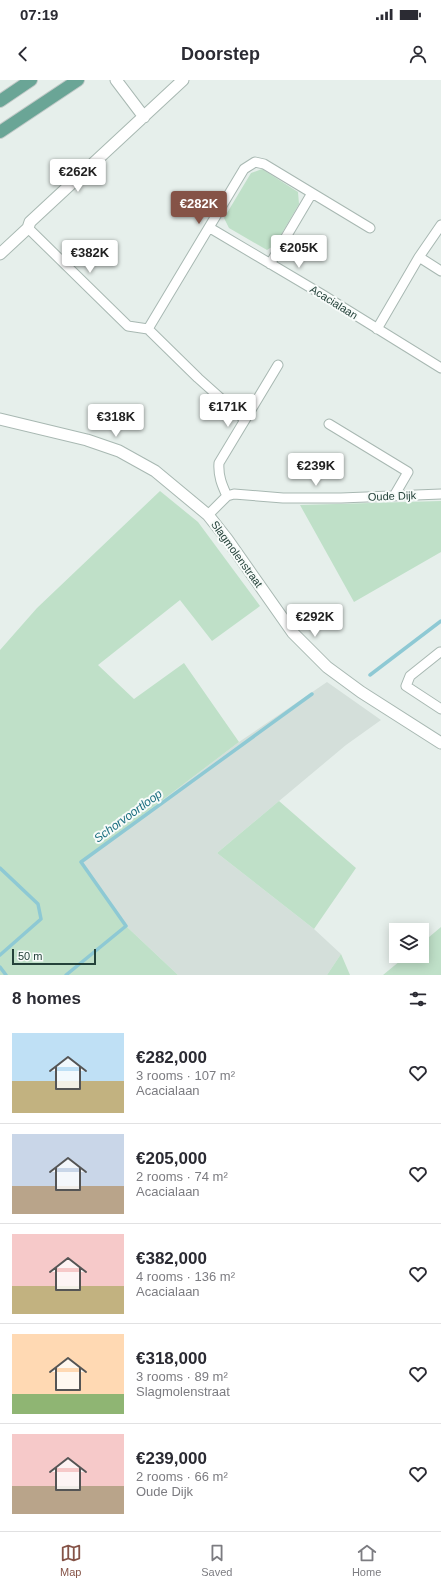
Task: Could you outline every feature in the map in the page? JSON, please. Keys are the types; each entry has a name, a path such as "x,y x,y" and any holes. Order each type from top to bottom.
{"main road":[{"path":"0,101 31,80"},
{"path":"0,132 78,80"}],"street":[{"path":"116,80 144,117"},
{"path":"0,254 28,228 30,222 183,80"},
{"path":"148,329 244,170 255,162 264,164 370,228"},
{"path":"270,264 312,193"},
{"path":"377,329 419,258 441,225"},
{"path":"28,228 128,326 148,329 198,378 245,420"},
{"name":"Acacialaan","path":"210,228 323,295 441,368"},
{"path":"419,258 441,270"},
{"path":"208,514 227,496 221,484 218,471 219,463 278,365"},
{"name":"Slagmolenstraat","path":"0,419 87,440 119,451 155,471 208,514 293,633 327,667 361,692 441,743"},
{"path":"329,424 408,472 394,496"},
{"name":"Oude Dijk","path":"227,496 234,494 283,498 334,498 441,494"},
{"path":"440,652 410,676 406,686 441,709"}],"shaded area":[{"path":"327,682 381,720 346,745 217,853 314,929 341,954 327,975 178,975 126,926 81,862 239,742"}],"green space":[{"path":"262,169 298,192 299,204 275,245 267,250 229,228 224,218 251,173"},
{"path":"160,491 198,522 260,606 212,641 180,600 98,665 134,699 184,663 239,742 81,862 126,926 178,975 0,975 0,650 37,608"},
{"path":"441,501 441,552 354,602 300,505"},
{"path":"279,801 356,868 314,929 217,853"},
{"path":"441,927 441,975 383,975 398,963 429,963 429,937"},
{"path":"341,954 350,975 327,975"}],"waterway":[{"name":"Schorvoortloop","path":"370,675 441,621"},
{"name":"Schorvoortloop","path":"66,975 126,926 81,862 312,694"},
{"path":"0,868 38,904 41,919 0,955"},
{"path":"0,967 6,975"}]}
